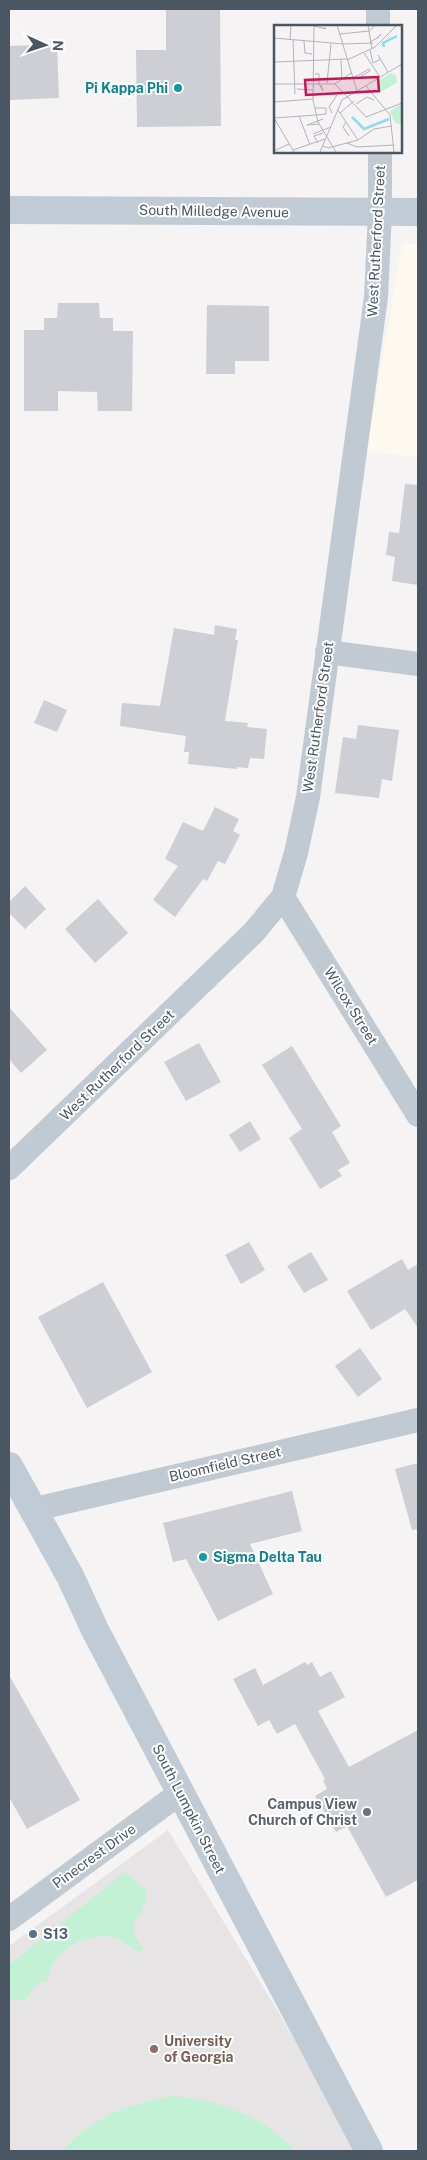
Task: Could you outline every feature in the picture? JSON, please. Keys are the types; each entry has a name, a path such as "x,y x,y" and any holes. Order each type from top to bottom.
{"main road":[{"name":"South Milledge Avenue","path":"9,210 418,212"},
{"name":"South Lumpkin Street","path":"9,1466 31,1510 70,1576 95,1630 369,2151"}],"street":[{"path":"378,9 378,25"},
{"name":"West Rutherford Street","path":"9,1168 253,933 283,896 296,853 308,797 376,297 380,213 380,152"},
{"path":"327,652 418,664"},
{"name":"Wilcox Street","path":"283,896 415,1104"},
{"name":"Bloomfield Street","path":"31,1510 418,1420"},
{"name":"Pinecrest Drive","path":"9,1919 180,1793"}],"shaded area":[{"path":"402,244 418,244 418,457 367,451"},
{"name":"University of Georgia","path":"168,1830 362,2151 9,2151 9,1946"}],"green space":[{"path":"125,1872 146,1891 146,1900 134,1925 137,1939 144,1949 140,1953 120,1940 109,1937 85,1939 64,1951 50,1970 48,1981 37,1985 26,1999 21,2001 10,1998 9,1965"},
{"path":"174,2096 208,2102 240,2112 269,2128 295,2151 63,2151 86,2129 113,2113 127,2107"}],"building":[{"name":"Pi Kappa Phi","path":"166,9 220,9 221,126 137,127 136,50 166,50"},
{"path":"57,44 59,98 9,100 9,46"},
{"path":"58,303 99,303 100,318 113,318 113,331 133,331 132,411 98,411 97,392 58,391 58,411 24,411 24,330 44,330 44,318 57,318"},
{"path":"207,305 269,306 269,361 235,361 235,374 206,374"},
{"path":"405,484 418,485 418,585 392,581 395,557 386,555 389,532 399,533"},
{"path":"215,625 237,629 235,640 238,640 225,721 248,723 247,727 267,729 264,759 250,758 248,768 237,767 237,769 188,764 189,752 184,752 186,736 120,726 122,703 160,706 174,628 214,635"},
{"path":"44,700 67,710 57,732 34,723"},
{"path":"358,725 399,730 392,781 382,779 379,798 335,793 343,737 356,739"},
{"path":"215,807 239,819 233,831 240,835 225,864 218,861 207,881 203,879 175,917 153,900 178,866 165,859 183,822 203,831"},
{"path":"25,886 46,909 25,929 9,913 9,902"},
{"path":"98,899 128,933 95,963 65,929"},
{"path":"9,1007 47,1050 21,1073 9,1059"},
{"path":"199,1043 221,1082 186,1101 164,1062"},
{"path":"292,1046 341,1126 332,1132 350,1163 338,1170 342,1176 320,1189 289,1138 302,1129 262,1065"},
{"path":"250,1121 261,1139 240,1152 229,1135"},
{"path":"249,1242 265,1270 241,1284 225,1255"},
{"path":"311,1252 328,1280 304,1293 287,1266"},
{"path":"402,1259 408,1270 418,1264 418,1328 405,1309 371,1330 347,1291"},
{"path":"103,1282 152,1372 87,1408 38,1317"},
{"path":"360,1348 382,1379 358,1397 335,1366"},
{"path":"418,1463 418,1529 412,1530 395,1469"},
{"name":"Sigma Delta Tau","path":"292,1491 302,1531 250,1544 273,1594 218,1621 186,1559 173,1562 163,1523"},
{"path":"305,1662 307,1665 312,1662 320,1677 331,1671 345,1697 318,1711 349,1767 418,1730 418,1880 386,1897 347,1826 336,1832 315,1796 327,1789 323,1780 325,1779 295,1724 277,1734 269,1720 258,1726 233,1679 255,1668 263,1685"},
{"path":"9,1675 80,1800 27,1829 9,1797"}],"place":[{"name":"Pi Kappa Phi","path":"178,88"},
{"name":"Sigma Delta Tau","path":"203,1557"},
{"name":"Campus View Church of Christ","path":"367,1812"},
{"name":"S13","path":"33,1934"},
{"name":"University of Georgia","path":"154,2049"}]}
